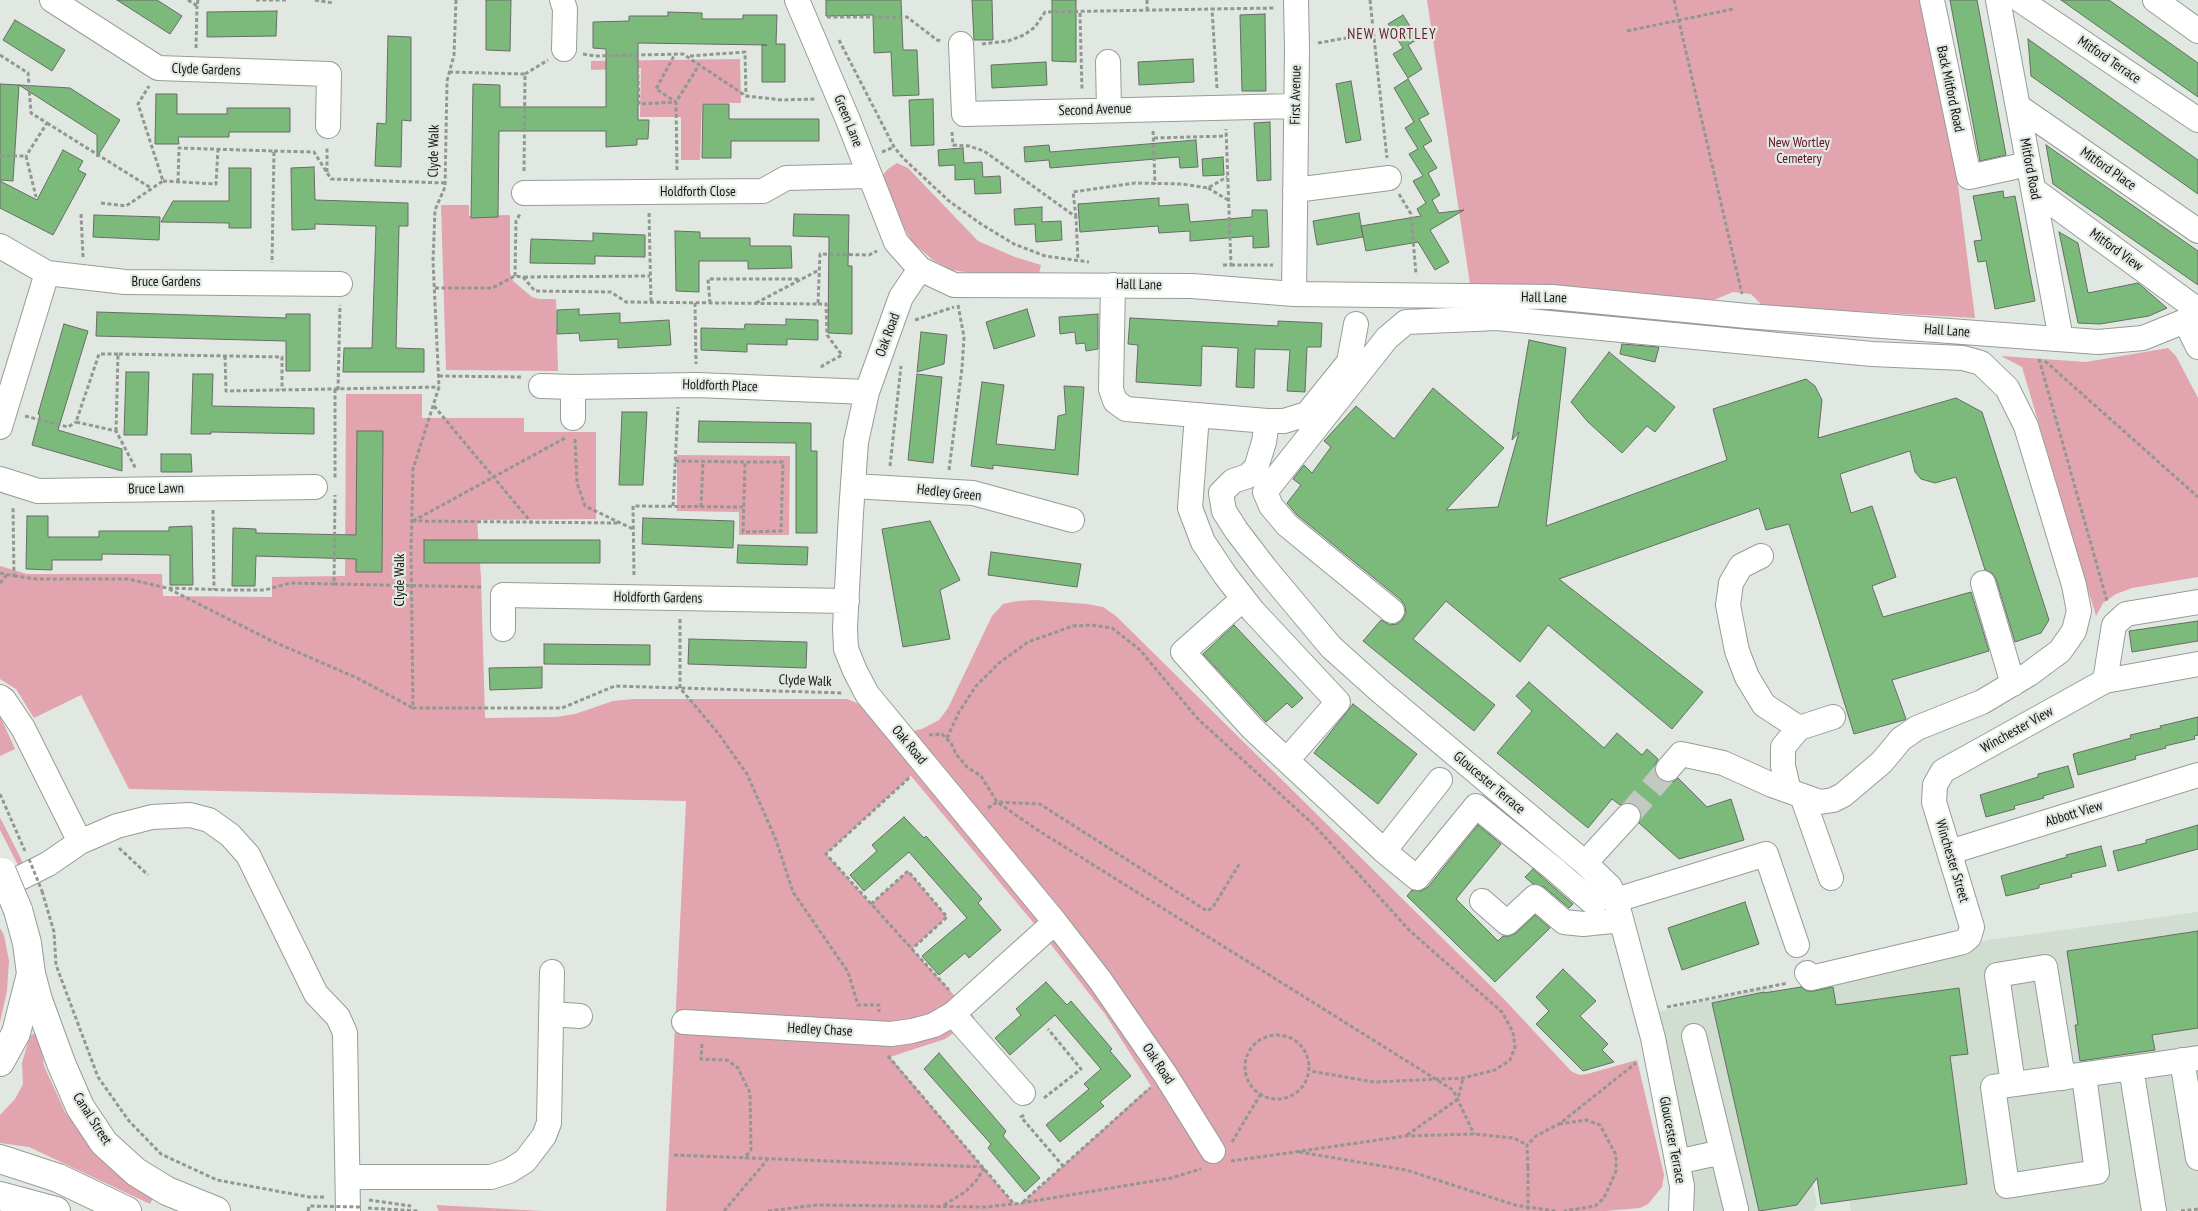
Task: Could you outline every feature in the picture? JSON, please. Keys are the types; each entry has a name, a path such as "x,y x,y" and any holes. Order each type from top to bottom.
{"main road":[{"name":"Canal Street","path":"1,875 18,910 38,1000 61,1063 80,1107 104,1143 136,1172 167,1190 216,1211"},
{"path":"0,1062 16,1033 31,974"},
{"path":"0,1159 58,1178 127,1211"},
{"path":"0,1196 56,1211"}],"street":[{"name":"Clyde Gardens","path":"52,0 158,68 329,74 328,126"},
{"path":"562,0 565,8 564,49"},
{"name":"Green Lane","path":"797,0 839,98 896,242"},
{"name":"Back Mitford Road","path":"1932,0 1969,177 2028,164"},
{"name":"Mitford Road","path":"1998,0 2061,339"},
{"name":"Mitford Terrace","path":"2020,0 2198,120"},
{"path":"2155,0 2198,31"},
{"name":"First Avenue","path":"1294,294 1296,4"},
{"name":"Second Avenue","path":"961,44 964,114 1222,106 1295,106"},
{"path":"1108,62 1109,109"},
{"name":"Mitford Place","path":"2019,107 2198,232"},
{"name":"Holdforth Close","path":"524,193 763,191 786,178 869,176"},
{"path":"1294,190 1389,178"},
{"name":"Mitford View","path":"2034,190 2194,314"},
{"name":"Hall Lane","path":"896,242 920,269 956,295 1113,285 1192,286 1294,294 1552,297 1747,316 2098,342 2143,338 2194,314"},
{"name":"Bruce Gardens","path":"0,246 47,273 125,282 340,284"},
{"name":"Oak Road","path":"920,269 901,297 868,392 856,442 846,649 867,694 1055,922 1100,980 1165,1074 1218,1158"},
{"path":"3,419 47,273"},
{"path":"1113,285 1111,389 1115,401 1126,409 1267,421 1284,421 1307,414 1348,362 1356,324"},
{"path":"2194,314 2198,347"},
{"path":"1392,611 1287,525 1271,506 1265,492 1387,338 1406,322 1498,318 1872,354 1963,358 1981,363 2007,388 2026,426 2080,611 2074,631 2060,651 2013,684 1982,702 1917,728 1901,739 1882,762 1843,795 1833,800 1820,802 1723,764 1681,754 1668,769"},
{"name":"Holdforth Place","path":"541,386 688,385 868,392"},
{"path":"573,387 574,425"},
{"path":"1197,415 1190,508 1203,542 1243,599 1338,702 1287,760"},
{"name":"Gloucester Terrace","path":"1267,421 1256,468 1248,476 1233,481 1222,493 1224,511 1236,530 1331,647 1380,691 1585,863 1610,888 1617,905 1655,1048 1682,1186 1681,1211"},
{"name":"Bruce Lawn","path":"10,482 38,491 315,488"},
{"name":"Hedley Green","path":"853,486 973,493 1072,520"},
{"path":"1761,556 1741,566 1731,583 1728,605 1733,633 1747,676 1764,705 1799,728"},
{"path":"1983,583 2013,684"},
{"path":"503,595 503,629"},
{"name":"Holdforth Gardens","path":"503,595 847,601"},
{"path":"1243,599 1183,652 1252,728 1384,851 1417,878 1476,806 1591,901 1617,905"},
{"path":"2105,681 2114,625 2126,614 2198,602"},
{"name":"Winchester View","path":"1935,785 1943,770 2105,681 2198,664"},
{"path":"0,697 23,728 80,842"},
{"path":"1831,878 1783,766 1783,747 1799,728 1833,717"},
{"name":"Abbott View","path":"1950,852 2198,776"},
{"path":"1384,851 1440,780"},
{"name":"Winchester Street","path":"1809,975 1955,944 1963,942 1969,937 1972,927 1934,802 1935,785"},
{"path":"1,875 48,864 80,842 117,826 152,817 190,815 209,820 230,835 248,855 316,994 338,1017 344,1033 351,1198 491,1176 510,1171 524,1161 544,1136 549,1123 552,972"},
{"path":"1585,863 1628,816"},
{"path":"1482,901 1507,923 1535,897 1564,922 1583,924 1617,905 1766,854 1797,945"},
{"name":"Hedley Chase","path":"693,1023 891,1034 934,1025 958,1010 1055,922"},
{"path":"2013,1084 1997,975 2045,967 2074,1077 2097,1172 2007,1186 1993,1087 2013,1084 2074,1077 2190,1059 2198,1158"},
{"path":"958,1010 1030,1102"},
{"path":"551,1014 580,1016"},
{"path":"1694,1036 1736,1209"},
{"path":"2132,1068 2154,1211"},
{"path":"1677,1162 1722,1152"}],"path":[{"path":"190,0 197,6"},
{"path":"196,70 198,0"},
{"path":"256,0 288,0"},
{"path":"315,0 334,3"},
{"name":"Clyde Walk","path":"456,0 454,55 447,81 444,183 435,210 433,261 439,388 413,469 413,708 562,708 615,686 867,694"},
{"path":"1147,0 1147,10"},
{"path":"1370,0 1389,178 1411,214 1418,296"},
{"path":"1674,0 1747,316"},
{"path":"827,17 907,17 937,40 961,44 1008,41 1024,36 1035,27 1045,12 1080,13 1212,9 1296,4"},
{"path":"822,9 832,26"},
{"path":"1212,9 1226,136 1231,265"},
{"path":"1627,32 1734,9"},
{"path":"1080,13 1082,110"},
{"path":"1297,48 1374,33"},
{"path":"837,34 894,147 904,159 949,201 981,224 1014,244 1045,256 1098,262"},
{"path":"449,72 525,74 564,49 595,56 675,54 689,56 745,52 746,96"},
{"path":"675,54 656,89 676,102"},
{"path":"0,55 28,73 31,113 151,188"},
{"path":"638,55 639,104 676,102"},
{"path":"689,56 699,65 746,96 782,100 839,98"},
{"path":"678,192 676,102 699,65"},
{"path":"158,68 138,104 163,181"},
{"path":"515,276 516,221 524,207 525,74"},
{"path":"1151,108 1155,184"},
{"path":"36,197 26,156 47,123"},
{"path":"327,173 328,126"},
{"path":"952,128 953,145 970,146 984,151 1076,217"},
{"path":"1154,138 1226,136"},
{"path":"178,182 179,148 314,152 331,179 444,183"},
{"path":"101,203 126,206 163,181 216,184 218,149"},
{"path":"272,283 274,151"},
{"path":"0,156 26,156"},
{"path":"1208,188 1227,177"},
{"path":"1078,260 1076,217 1072,192 1135,183 1182,184 1208,188 1228,200"},
{"path":"648,192 651,302"},
{"path":"81,214 84,277"},
{"path":"818,304 820,254 870,255 896,242"},
{"path":"1214,264 1294,264"},
{"path":"756,303 819,270"},
{"path":"435,288 492,288 515,276 650,276"},
{"path":"522,277 535,291 611,292 626,302 826,304 827,335 842,355 822,366 822,390"},
{"path":"710,303 708,279 801,279"},
{"path":"334,584 336,390 340,284"},
{"path":"891,328 956,295 964,337 947,492"},
{"path":"673,506 675,461 688,385 695,303"},
{"path":"3,419 68,427 76,422 99,354 282,357 282,390"},
{"path":"118,354 116,431 147,490"},
{"path":"2114,625 2038,354 2198,497"},
{"path":"225,356 226,391 439,388"},
{"path":"890,469 902,362"},
{"path":"439,376 541,377 541,386"},
{"path":"433,406 532,522"},
{"path":"76,422 116,431"},
{"path":"412,521 493,477 574,425 577,483 585,506 633,529"},
{"path":"675,461 783,462 781,531 743,532 745,462"},
{"path":"701,506 702,461"},
{"path":"10,482 13,505 14,576"},
{"path":"212,489 214,590"},
{"path":"635,598 633,506 743,507"},
{"path":"412,521 619,523"},
{"path":"0,573 37,579 128,578 167,588 214,590 266,590 290,583 482,586 503,595"},
{"path":"0,584 7,575"},
{"path":"167,588 272,641 357,678 413,708"},
{"path":"680,598 680,688 718,734 747,774 776,840 793,892 848,972 858,1005 879,1005 879,1023 868,1032 985,1167 1014,1204"},
{"path":"947,738 959,712 976,686 999,663 1028,642 1073,626 1112,628 1139,649 1198,718 1314,825 1410,930 1502,1012 1513,1032 1515,1047 1510,1060 1495,1070 1463,1078 1374,1082 1310,1071"},
{"path":"903,738 942,734 947,738 956,754 967,767 980,776 997,802 1435,1080 1454,1090 1474,1134"},
{"path":"925,764 826,854 912,948 958,1010"},
{"path":"0,794 42,892 54,932 56,965 98,1077 129,1121 161,1154 216,1180 309,1197 351,1198 411,1206 418,1211"},
{"path":"997,802 1040,804 1208,911 1213,907 1240,863"},
{"path":"101,833 148,874"},
{"path":"871,904 908,871 947,917 912,948"},
{"path":"1646,1011 1809,975"},
{"path":"693,1023 701,1059 727,1060 738,1068 750,1093 751,1150 744,1158"},
{"path":"1048,1029 1081,1069 1030,1102 1021,1117 1063,1166"},
{"path":"1279,1034 1299,1042 1306,1050 1310,1060 1310,1071 1302,1088 1287,1098 1268,1099 1252,1088 1246,1078 1246,1057 1255,1044 1268,1036 1279,1034"},
{"path":"1528,1211 1527,1145 1536,1136 1559,1124 1655,1048"},
{"path":"1022,1203 1165,1074"},
{"path":"1406,1136 1458,1099 1463,1078"},
{"path":"1218,1158 1260,1095"},
{"path":"1559,1124 1586,1120 1600,1125 1616,1156 1616,1171 1604,1198 1595,1206 1564,1211"},
{"path":"768,1211 817,1206 986,1207 1014,1204 1171,1178 1218,1158 1296,1152 1406,1136 1474,1134 1514,1138 1527,1145"},
{"path":"1296,1152 1406,1170 1515,1205 1555,1211"},
{"path":"674,1156 985,1167"},
{"path":"724,1211 767,1159"},
{"path":"942,1206 965,1192 985,1167"},
{"path":"308,1211 309,1206 351,1198 411,1206"},
{"path":"2181,1211 2198,1209"}],"shaded area":[{"path":"2198,912 2198,1207 2172,1211 1851,1211 1832,1089 1803,983 1989,940"},
{"path":"1771,986 1817,1204 1814,1211 1695,1211 1689,1194 1658,1012"}],"green space":[{"name":"New Wortley Cemetery","path":"1427,0 1923,0 1955,161 1975,318 1763,306 1751,294 1733,292 1714,300 1470,284"},
{"path":"740,59 741,103 702,103 700,160 681,160 681,117 640,117 641,68 591,70 591,61"},
{"path":"897,163 908,168 978,241 1015,257 1041,265 1038,277 979,274 951,270 933,260 913,243 894,211 881,177"},
{"path":"441,205 469,205 469,216 510,215 510,273 513,281 532,297 556,299 558,371 446,370"},
{"path":"2168,348 2176,356 2198,398 2198,577 2132,588 2116,594 2103,603 2096,616 2022,367 2001,356 2086,362"},
{"path":"346,394 422,394 422,418 524,418 524,432 596,432 596,519 477,520 481,577 485,718 556,717 575,714 613,701 633,699 847,699 859,704 877,726 904,733 922,729 939,720 948,708 992,616 1003,604 1035,600 1103,607 1116,616 1504,999 1571,1071 1579,1075 1587,1074 1637,1060 1664,1175 1662,1187 1648,1204 1640,1208 1605,1211 666,1211 686,801 129,789 81,695 34,718 16,689 0,679 0,566 27,574 162,574 163,596 272,597 272,577 345,576","holes":["911,776 1042,933 1105,1014 1151,1086 1022,1203 1014,1204 890,1057 945,1039 975,1018 912,949 947,917 908,871 871,904 826,854"]},
{"path":"677,455 790,456 789,535 739,535 739,512 677,511"},
{"path":"0,716 15,749 0,756"},
{"path":"0,818 23,863 18,865 0,830"},
{"path":"0,928 4,935 9,961 7,991 0,1022"},
{"path":"33,1034 40,1038 44,1066 65,1112 95,1151 153,1198 150,1204 29,1147 0,1143 0,1115 15,1099 23,1084 22,1063 30,1036"},
{"path":"436,1205 543,1211 439,1211"}],"building":[{"path":"117,0 157,0 182,16 170,34"},
{"path":"486,0 511,0 510,51 486,50"},
{"path":"826,0 901,0 903,50 917,50 919,95 893,96 891,52 874,53 873,15 826,16"},
{"path":"972,0 992,0 993,40 974,40"},
{"path":"1052,0 1076,0 1076,62 1052,61"},
{"path":"1950,0 1977,0 2006,155 1980,161"},
{"path":"2061,0 2109,0 2198,63 2198,97"},
{"path":"277,11 276,36 207,37 207,12"},
{"path":"668,12 702,13 702,19 743,19 743,15 777,15 776,44 785,44 785,82 762,82 762,45 767,45 638,43 638,120 649,120 648,139 637,139 637,145 606,147 606,131 499,131 498,217 471,218 473,84 500,85 500,107 606,107 606,49 593,48 593,22 629,21 629,16 668,16"},
{"path":"1265,14 1266,91 1242,91 1240,15"},
{"path":"1403,15 1418,39 1408,45 1422,69 1408,78 1393,54 1403,48 1388,24"},
{"path":"15,20 65,50 52,71 3,40"},
{"path":"388,36 411,37 411,121 402,120 401,167 375,166 377,123 386,124"},
{"path":"2028,39 2198,160 2198,194 2031,76"},
{"path":"1193,59 1194,82 1139,85 1138,62"},
{"path":"1046,62 1047,85 992,88 991,65"},
{"path":"1408,79 1429,114 1419,119 1432,141 1423,146 1437,168 1428,173 1440,195 1432,200 1439,213 1464,210 1430,230 1449,262 1435,270 1418,242 1366,251 1361,226 1421,216 1417,209 1426,203 1413,181 1423,176 1409,154 1418,149 1405,128 1414,122 1394,88"},
{"path":"1351,81 1361,140 1346,143 1336,84"},
{"path":"0,84 19,85 13,181 0,180"},
{"path":"19,85 70,88 120,120 97,157 97,135"},
{"path":"156,94 177,94 177,114 227,114 227,108 290,108 290,132 229,132 229,137 178,137 179,144 155,144"},
{"path":"933,99 934,145 911,146 909,100"},
{"path":"703,104 729,104 729,119 819,119 819,141 731,141 731,158 702,158"},
{"path":"1270,122 1271,180 1257,181 1254,123"},
{"path":"1196,140 1198,167 1180,168 1179,157 1050,168 1049,160 1025,162 1024,147 1049,145 1050,152"},
{"path":"2046,145 2198,251 2198,285 2053,184"},
{"path":"963,148 964,163 982,162 983,177 1000,176 1001,193 975,194 974,179 955,180 955,165 939,166 938,150"},
{"path":"63,150 83,161 78,170 86,174 53,235 0,208 0,181 37,200"},
{"path":"1223,157 1224,175 1203,176 1202,159"},
{"path":"314,167 315,200 408,203 408,226 399,226 396,348 424,349 424,372 343,372 344,348 372,348 376,226 315,224 315,229 292,230 291,168"},
{"path":"229,168 251,168 251,228 229,228 229,223 161,222 173,201 229,201"},
{"path":"2003,191 2004,198 2015,196 2035,301 1995,309 1986,261 1978,262 1974,241 1982,240 1973,196"},
{"path":"1159,198 1159,206 1188,204 1190,222 1252,217 1252,210 1267,210 1269,247 1253,248 1253,236 1190,241 1190,231 1159,233 1158,226 1080,232 1078,204"},
{"path":"1042,207 1042,222 1061,221 1062,240 1036,242 1035,224 1015,225 1014,209"},
{"path":"1359,213 1363,237 1317,245 1313,221"},
{"path":"794,214 849,215 848,266 852,266 852,334 828,333 829,237 793,236"},
{"path":"94,215 160,217 159,240 93,237"},
{"path":"675,231 700,232 700,238 750,238 750,246 791,246 792,268 748,269 748,261 699,261 699,292 676,291"},
{"path":"2059,232 2078,243 2088,293 2138,283 2167,308 2149,316 2100,324 2078,323"},
{"path":"593,233 645,235 645,257 595,256 595,264 530,263 531,239 593,241"},
{"path":"579,309 579,315 620,313 620,323 669,320 671,345 618,348 618,339 580,341 579,333 557,334 557,310"},
{"path":"1027,309 1035,336 994,349 986,322"},
{"path":"97,312 286,318 286,314 310,314 310,371 286,371 286,341 96,336"},
{"path":"1098,314 1098,349 1086,351 1085,343 1076,344 1075,332 1060,334 1059,317"},
{"path":"1130,318 1278,326 1278,321 1322,323 1321,347 1307,347 1305,392 1287,391 1290,350 1255,349 1254,388 1236,387 1238,348 1202,346 1201,386 1136,382 1138,345 1128,344"},
{"path":"786,319 818,320 818,340 787,339 787,345 747,344 747,352 701,350 701,328 744,329 745,324 786,325"},
{"path":"64,324 88,331 58,430 122,449 122,471 32,445 40,415 38,414"},
{"path":"921,332 947,335 944,364 917,372"},
{"path":"1529,340 1566,348 1546,526 1727,460 1713,409 1806,379 1815,386 1822,400 1818,438 1956,398 1982,412 2049,620 2041,633 2015,642 1996,579 1992,573 1985,570 1956,477 1935,483 1921,479 1915,472 1910,451 1840,474 1851,513 1872,506 1896,577 1872,586 1883,617 1971,592 1989,651 1892,680 1906,719 1854,734 1789,524 1766,530 1759,508 1559,579 1703,692 1672,729 1548,625 1520,662 1446,601 1413,639 1495,705 1474,731 1363,641 1381,620 1390,625 1397,624 1402,620 1406,613 1405,606 1401,600 1297,515 1287,503 1301,485 1293,479 1304,465 1312,473 1331,447 1324,441 1356,406 1394,439 1433,388 1504,448 1446,510 1498,507 1519,432 1512,440"},
{"path":"1622,344 1659,347 1655,362 1620,354"},
{"path":"1609,352 1675,407 1655,432 1647,426 1622,453 1588,422 1571,402"},
{"path":"126,372 149,372 147,435 124,435"},
{"path":"193,374 213,374 212,406 314,408 314,434 211,432 211,434 191,434"},
{"path":"917,374 942,377 933,463 908,460"},
{"path":"982,382 1004,385 996,444 1055,450 1058,416 1066,414 1064,386 1084,387 1078,475 993,465 993,469 971,466"},
{"path":"622,412 647,412 643,485 619,485"},
{"path":"699,421 811,423 811,451 817,451 817,533 796,533 796,443 698,442"},
{"path":"357,431 383,431 382,572 356,572 356,559 256,556 255,586 232,586 233,528 256,529 256,533 356,535"},
{"path":"161,454 191,454 192,472 161,472"},
{"path":"27,516 48,516 48,537 99,537 99,531 169,531 169,527 192,526 193,585 170,585 170,555 102,554 102,560 52,560 52,570 26,569"},
{"path":"643,518 734,521 733,548 642,544"},
{"path":"930,521 960,580 940,590 950,639 903,647 882,529"},
{"path":"424,540 600,540 600,563 424,563"},
{"path":"738,545 808,547 807,565 737,563"},
{"path":"991,552 1081,564 1077,587 988,575"},
{"path":"2198,621 2198,641 2132,652 2129,631"},
{"path":"1234,625 1303,698 1292,708 1287,703 1266,722 1203,654"},
{"path":"689,639 807,642 806,668 688,664"},
{"path":"544,644 650,645 650,665 544,664"},
{"path":"542,667 542,688 490,690 489,668"},
{"path":"1529,682 1604,748 1617,733 1642,755 1647,749 1658,759 1654,767 1655,774 1659,780 1666,783 1673,782 1678,778 1707,807 1731,799 1744,840 1679,859 1639,823 1641,812 1638,806 1630,803 1620,805 1612,799 1588,828 1497,753 1532,711 1516,696"},
{"path":"1353,704 1417,754 1378,804 1314,753"},
{"path":"2198,717 2198,735 2194,736 2195,739 2165,746 2166,748 2135,756 2136,759 2078,775 2073,754 2131,738 2130,735 2161,728 2160,726"},
{"path":"2068,766 2074,787 2014,806 2015,809 1986,817 1980,795 2038,777 2038,774"},
{"path":"904,817 924,838 926,836 982,899 978,903 1001,930 969,958 965,953 939,975 922,956 967,918 909,852 864,891 850,875 877,851 872,845"},
{"path":"1478,825 1501,844 1456,899 1498,941 1503,936 1510,936 1516,933 1535,915 1550,928 1495,982 1407,896 1412,890 1421,891 1428,887"},
{"path":"2198,825 2198,849 2118,871 2113,851 2146,843 2146,840"},
{"path":"2101,846 2106,866 2071,874 2072,877 2006,896 2001,876"},
{"path":"1533,869 1573,904 1569,908 1544,887 1533,884 1525,877"},
{"path":"1745,902 1759,944 1682,970 1668,928"},
{"path":"2198,931 2198,1028 2152,1035 2155,1050 2080,1061 2075,1025 2078,1025 2067,951"},
{"path":"1563,969 1596,1001 1580,1016 1608,1044 1602,1050 1614,1062 1583,1071 1536,1024 1549,1011 1536,997"},
{"path":"1046,982 1067,1005 1071,1001 1112,1049 1110,1051 1131,1076 1100,1102 1104,1106 1060,1142 1046,1125 1089,1089 1084,1084 1101,1069 1055,1015 1010,1055 995,1038 1021,1015 1016,1009"},
{"path":"1801,987 1807,991 1814,991 1833,987 1836,1005 1959,988 1968,1054 1950,1056 1967,1184 1821,1204 1817,1178 1797,1205 1759,1211 1712,1003 1764,992"},
{"path":"939,1053 1006,1131 1003,1136 1040,1178 1025,1192 988,1148 991,1144 924,1069"}],"tunnel":[{"path":"1628,816 1668,769"}],"district":[{"name":"NEW WORTLEY","path":"1392,35"}]}
